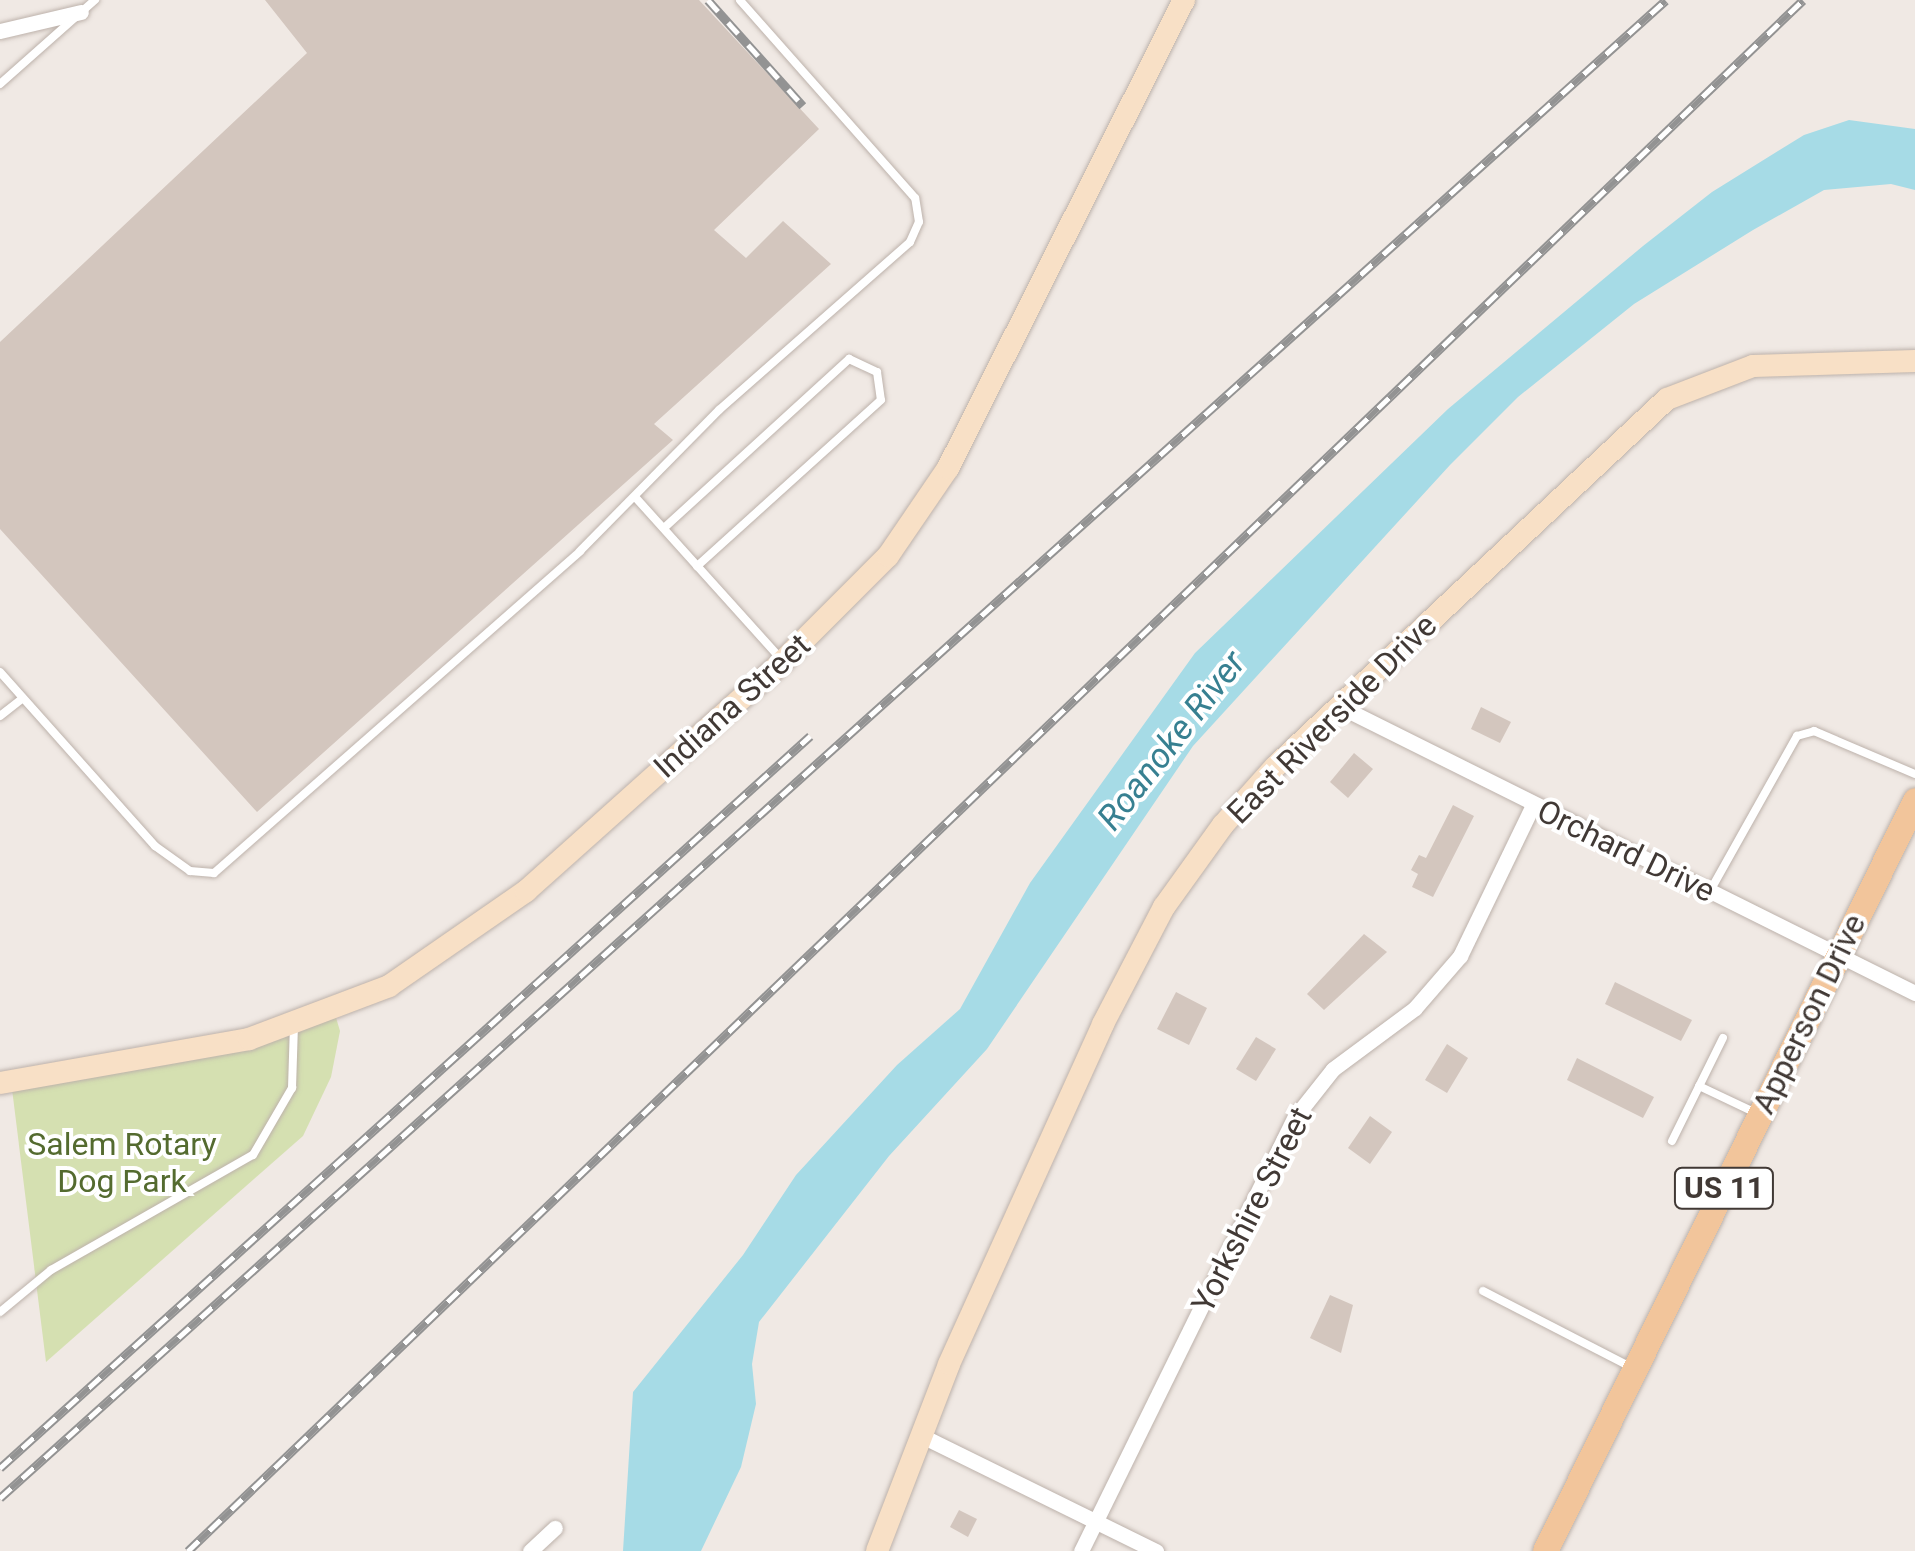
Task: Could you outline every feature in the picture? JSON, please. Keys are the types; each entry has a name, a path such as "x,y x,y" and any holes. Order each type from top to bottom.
{"main road":[{"name":"Apperson Drive","path":"1546,1551 1915,800"}],"street":[{"name":"Indiana Street","path":"0,1083 294,1026 389,986 481,928 782,661 888,556 948,468 1184,0"},
{"path":"0,31 82,12"},
{"name":"East Riverside Drive","path":"877,1551 922,1436 1062,1114 1154,924 1223,826 1339,706 1668,399 1753,366 1915,361"},
{"name":"Orchard Drive","path":"1339,706 1915,993"},
{"name":"Yorkshire Street","path":"1081,1551 1295,1118 1333,1069 1416,1008 1460,956 1533,806"},
{"path":"922,1436 1156,1551"},
{"path":"530,1551 555,1528"}],"lane":[{"path":"0,84 95,0"},
{"path":"0,672 155,846 190,871 214,873 636,498 719,410 910,242 920,222 915,198 740,0"},
{"path":"664,528 849,360 877,372 881,400 697,566"},
{"path":"636,498 782,661"},
{"path":"0,716 23,698"},
{"path":"1709,892 1798,736 1814,732 1915,774"},
{"path":"0,1312 66,1260 253,1154 292,1088 294,1026"},
{"path":"1672,1141 1722,1038"},
{"path":"1699,1086 1760,1115"},
{"path":"1484,1291 1635,1369"}],"green space":[{"name":"Salem Rotary Dog Park","path":"334,1011 340,1031 331,1077 303,1136 46,1362 11,1081"}],"water":[{"name":"Roanoke River","path":"1849,120 1915,129 1915,190 1891,184 1824,190 1753,230 1634,304 1518,397 1450,465 1193,746 987,1049 889,1156 759,1322 752,1364 756,1404 741,1467 701,1551 623,1551 633,1392 743,1255 796,1175 897,1065 960,1009 1030,883 1195,653 1448,409 1643,246 1712,192 1804,135"}],"building":[{"path":"265,0 699,0 819,129 714,230 746,258 783,221 831,264 654,424 673,440 257,812 0,529 0,342 307,53"},
{"path":"1481,707 1511,722 1500,743 1471,729"},
{"path":"1354,753 1373,769 1348,798 1330,782"},
{"path":"1453,805 1474,816 1433,897 1412,887 1418,874 1411,870 1419,855 1426,858"},
{"path":"1364,934 1387,952 1324,1010 1307,994"},
{"path":"1615,982 1692,1020 1681,1041 1605,1004"},
{"path":"1176,992 1207,1008 1189,1045 1157,1029"},
{"path":"1256,1037 1276,1049 1256,1081 1236,1069"},
{"path":"1447,1044 1468,1058 1447,1093 1425,1080"},
{"path":"1577,1058 1654,1097 1643,1118 1567,1080"},
{"path":"1370,1116 1392,1132 1370,1164 1348,1148"},
{"path":"1330,1295 1353,1305 1341,1353 1310,1338"},
{"path":"959,1510 977,1519 968,1537 950,1527"}],"railway":[{"path":"708,0 803,106"},
{"path":"0,1498 1666,0"},
{"path":"188,1551 1803,0"},
{"path":"0,1468 810,736"}]}
